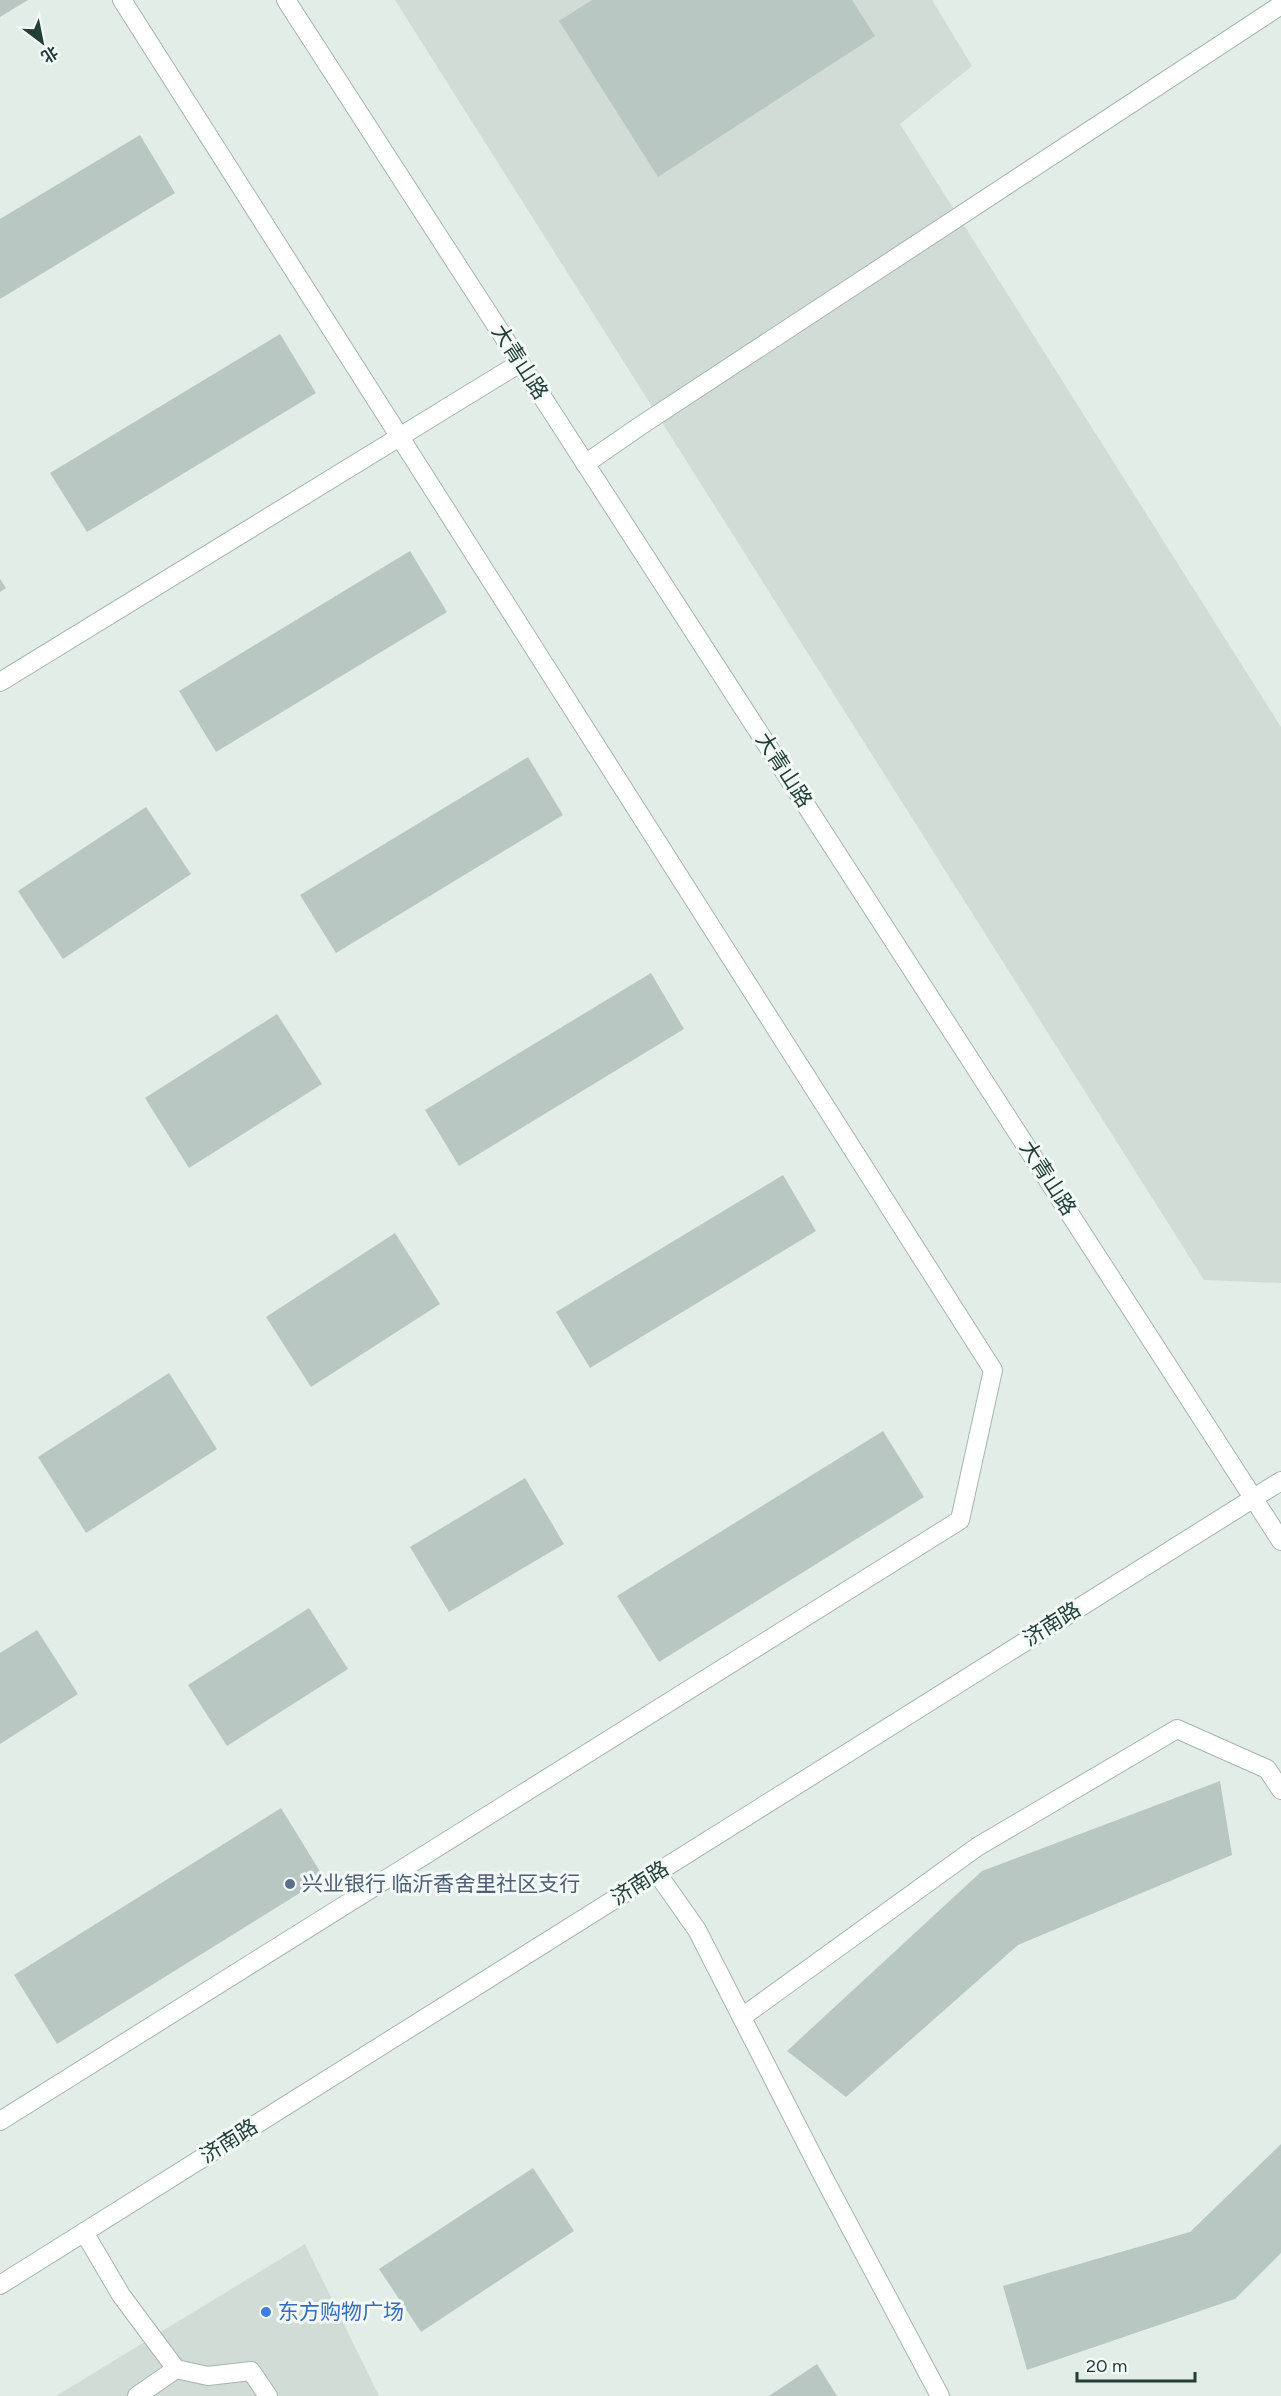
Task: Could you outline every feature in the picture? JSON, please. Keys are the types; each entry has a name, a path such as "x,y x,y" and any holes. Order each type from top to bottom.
{"street":[{"path":"0,2121 960,1520 993,1370 122,0"},
{"name":"大青山路","path":"286,0 1156,1344 1281,1541"},
{"path":"585,464 1281,5"},
{"path":"0,682 520,363"},
{"name":"济南路","path":"0,2285 1281,1481"},
{"path":"742,2017 977,1847 1177,1729 1267,1769 1281,1790"},
{"path":"657,1873 698,1930 940,2396"},
{"path":"84,2232 121,2295 176,2369 208,2376 252,2371 268,2396"},
{"path":"137,2396 176,2369"}],"shaded area":[{"path":"395,0 932,0 972,66 900,124 1281,727 1281,1283 1204,1280"},
{"name":"东方购物广场","path":"305,2244 379,2396 56,2396"}],"building":[{"path":"0,0 28,0 0,17"},
{"path":"592,0 852,0 875,36 658,177 559,21"},
{"path":"140,135 175,193 0,299 0,219"},
{"path":"280,334 316,393 87,532 50,473"},
{"path":"410,551 447,612 216,752 179,691"},
{"path":"0,579 6,588 0,592"},
{"path":"528,757 563,815 336,953 300,895"},
{"path":"146,807 191,874 63,959 18,891"},
{"path":"651,973 684,1029 459,1166 425,1110"},
{"path":"277,1014 322,1084 189,1168 145,1098"},
{"path":"783,1175 816,1231 590,1368 556,1312"},
{"path":"395,1233 440,1304 311,1387 266,1317"},
{"path":"169,1373 217,1449 86,1533 38,1457"},
{"path":"883,1431 924,1497 659,1662 617,1596"},
{"path":"525,1478 564,1544 449,1612 410,1547"},
{"path":"309,1608 348,1669 227,1746 188,1685"},
{"path":"37,1630 78,1694 0,1744 0,1653"},
{"path":"1220,1781 1232,1855 1018,1945 846,2097 787,2051 982,1871"},
{"path":"281,1808 324,1878 57,2044 14,1975"},
{"path":"1281,2144 1281,2253 1235,2299 1027,2370 1003,2286 1190,2232"},
{"path":"533,2168 574,2231 421,2332 379,2269"},
{"path":"817,2364 837,2396 769,2396"}],"place":[{"name":"兴业银行 临沂香舍里社区支行","path":"290,1884"},
{"name":"东方购物广场","path":"266,2312"}]}
